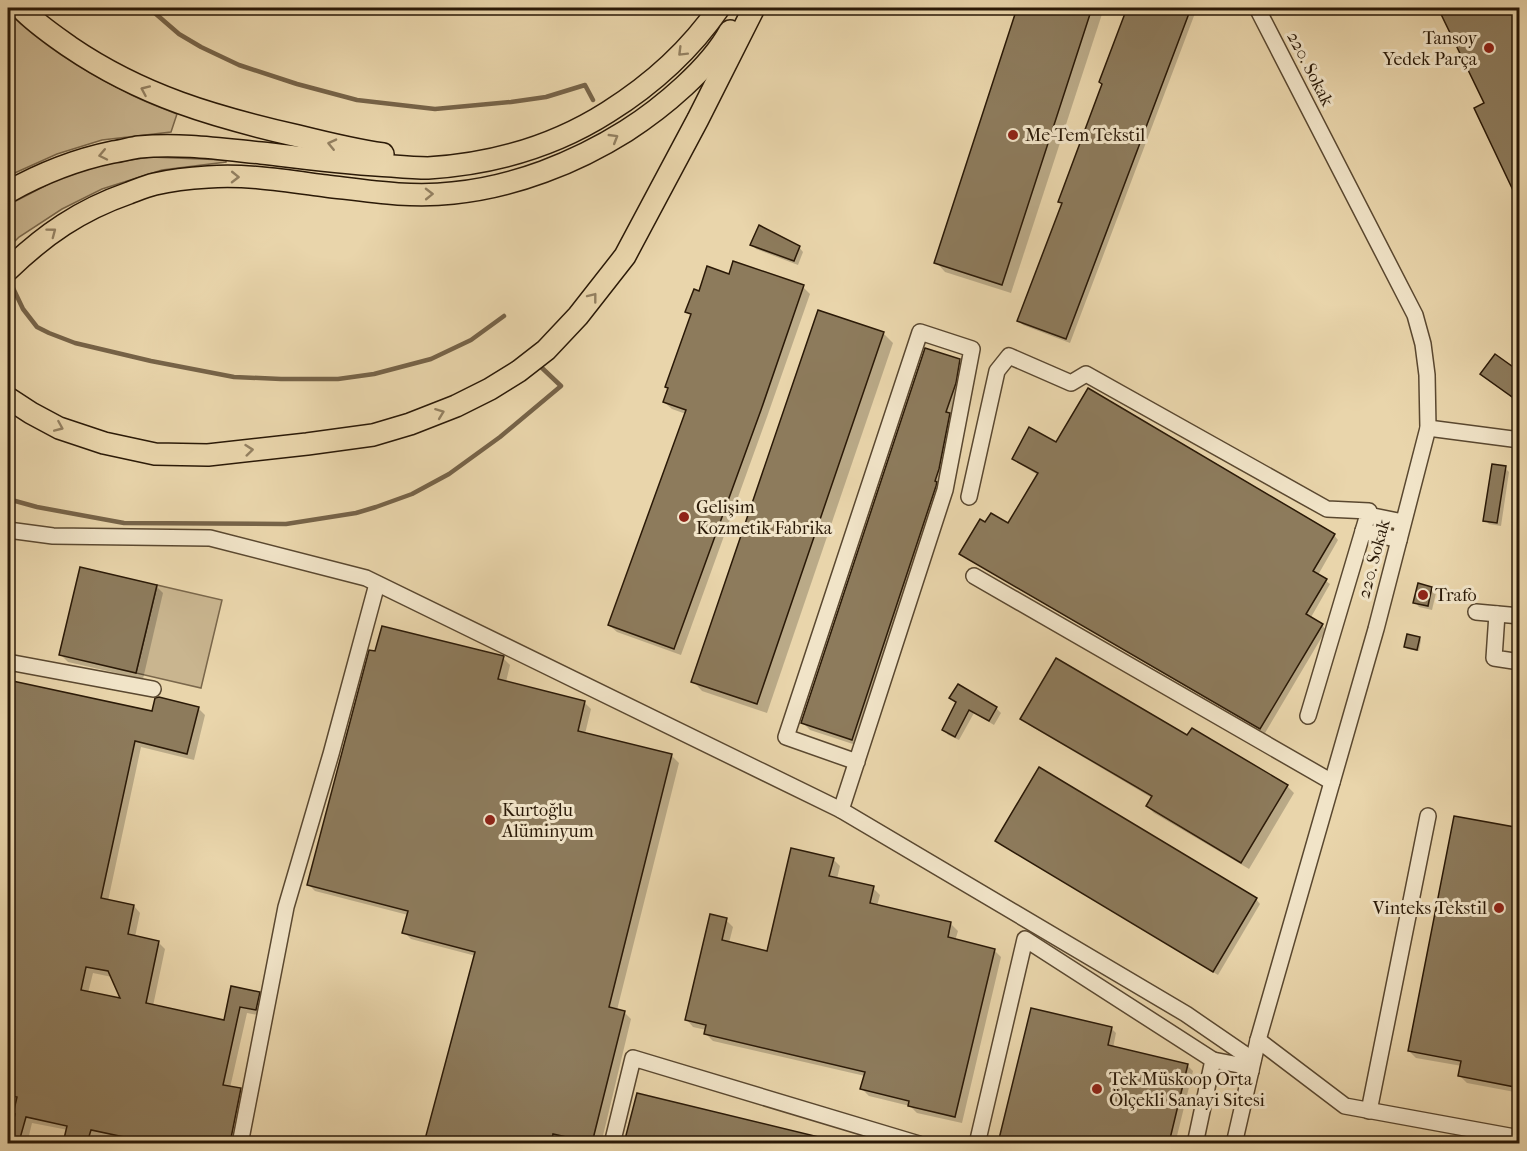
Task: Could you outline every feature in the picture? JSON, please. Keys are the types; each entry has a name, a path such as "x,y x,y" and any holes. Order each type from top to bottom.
{"highway":[{"path":"21,8 86,58 130,83 169,100 213,115 363,151 399,157 515,155"},
{"path":"8,192 65,164 139,147 196,146 359,165 427,168 515,155 555,141 627,100 681,54 703,31 719,8"},
{"path":"8,270 27,251 65,222 108,201 154,184 210,177 252,178 412,194 453,193 523,179 571,160 642,121 671,98 700,70 724,43 743,8"},
{"path":"8,398 59,428 104,443 155,454 208,455 373,435 419,421 490,389 519,371 546,350 578,316 625,256 699,118 754,8"}],"street":[{"name":"220. Sokak","path":"1234,1143 1258,1040 1376,629 1428,428 1427,375 1423,344 1415,315 1257,8"},
{"path":"841,810 945,490 972,349 920,332 786,737 856,762"},
{"path":"969,497 997,371 1009,356 1071,383 1086,374 1327,509 1369,511 1308,716"},
{"path":"1428,428 1520,440"},
{"path":"1368,514 1403,522"},
{"path":"8,530 53,536 210,538 366,578 841,810 1186,1014 1252,1066"},
{"path":"1363,531 1399,540"},
{"path":"974,576 1332,782"},
{"path":"240,1143 286,907 331,754 377,584"},
{"path":"1476,612 1520,616"},
{"path":"1497,614 1494,658 1520,662"},
{"path":"8,662 153,690"},
{"path":"1369,1111 1428,816"},
{"path":"977,1143 1025,939 1213,1060 1252,1066"},
{"path":"1258,1040 1345,1106 1520,1138"},
{"path":"612,1143 633,1058 919,1143"},
{"path":"1195,1143 1213,1060"}],"shaded area":[{"path":"8,12 49,46 79,66 132,95 177,114 171,132 102,140 57,154 8,176"},
{"path":"150,157 226,160 226,162 162,170 102,189 62,209 19,237 8,248 8,205 62,177 105,164"},
{"path":"157,585 222,600 201,688 136,673"}],"building":[{"name":"Me-Tem Tekstil","path":"1017,8 1092,8 1002,285 934,263"},
{"path":"1127,8 1191,8 1066,339 1017,321 1062,203 1058,202 1102,84 1099,82"},
{"path":"1438,8 1510,8 1520,28 1520,205 1474,108 1484,103"},
{"path":"759,225 800,246 794,261 750,245"},
{"path":"733,261 804,285 674,649 608,625 686,410 663,402 668,388 665,387 691,314 685,312 694,289 699,291 707,266 729,274"},
{"path":"818,310 884,332 757,704 691,682"},
{"path":"925,348 960,359 956,383 946,412 950,413 935,481 936,486 852,740 801,723"},
{"path":"1495,354 1520,372 1520,393 1515,399 1480,374"},
{"path":"1088,388 1335,534 1313,571 1327,579 1306,614 1323,624 1260,729 959,554 980,519 985,522 991,513 1008,523 1038,473 1012,459 1029,427 1056,442"},
{"path":"1492,464 1506,466 1497,523 1483,521"},
{"path":"80,567 157,585 136,673 59,655"},
{"name":"Trafo","path":"1418,583 1432,587 1428,606 1413,603"},
{"name":"Kurtoğlu Alüminyum","path":"382,626 504,656 498,679 585,701 578,731 672,754 609,1007 625,1011 592,1143 553,1134 551,1143 424,1143 475,952 402,933 408,911 307,885 369,650 375,651"},
{"path":"1407,634 1420,637 1417,650 1404,647"},
{"path":"1056,658 1187,735 1192,728 1288,785 1241,863 1146,806 1152,796 1020,719"},
{"path":"8,680 152,711 155,698 159,697 199,707 187,754 135,741 101,898 134,905 128,934 159,941 146,1003 224,1020 231,986 260,992 256,1010 240,1007 223,1085 241,1088 230,1143 152,1143 91,1130 87,1143 63,1143 67,1126 26,1117 19,1142 9,1140 17,1097 8,1095","holes":["86,967 108,971 120,998 81,990"]},
{"path":"958,684 997,707 989,721 969,710 955,737 942,730 956,702 949,698"},
{"path":"1039,767 1257,898 1213,972 995,841"},
{"path":"1454,816 1520,828 1520,1088 1458,1076 1461,1061 1408,1051"},
{"path":"791,848 834,858 829,876 874,886 870,903 951,922 948,937 995,949 955,1117 908,1106 909,1101 860,1089 865,1072 704,1034 706,1025 685,1020 710,914 727,918 722,940 767,951"},
{"name":"Tek Müskoop Orta Ölçekli Sanayi Sitesi","path":"1031,1008 1112,1027 1108,1045 1188,1064 1169,1143 998,1143"},
{"path":"637,1093 827,1139 826,1143 624,1143"}],"waterway":[{"path":"149,8 179,34 239,65 357,100 435,109 546,97 585,85 593,100"},
{"path":"13,288 23,309 37,327 49,333 75,343 234,377 338,379 374,374 431,359 471,340 504,316"},
{"path":"8,499 37,507 124,523 286,524 356,513 412,494 449,474 500,437 561,386 541,367"}],"place":[{"name":"Tansoy Yedek Parça","path":"1489,48"},
{"name":"Me-Tem Tekstil","path":"1013,135"},
{"name":"Gelişim Kozmetik Fabrika","path":"684,517"},
{"name":"Trafo","path":"1423,595"},
{"name":"Kurtoğlu Alüminyum","path":"490,820"},
{"name":"Vinteks Tekstil","path":"1499,908"},
{"name":"Tek Müskoop Orta Ölçekli Sanayi Sitesi","path":"1097,1089"}]}
